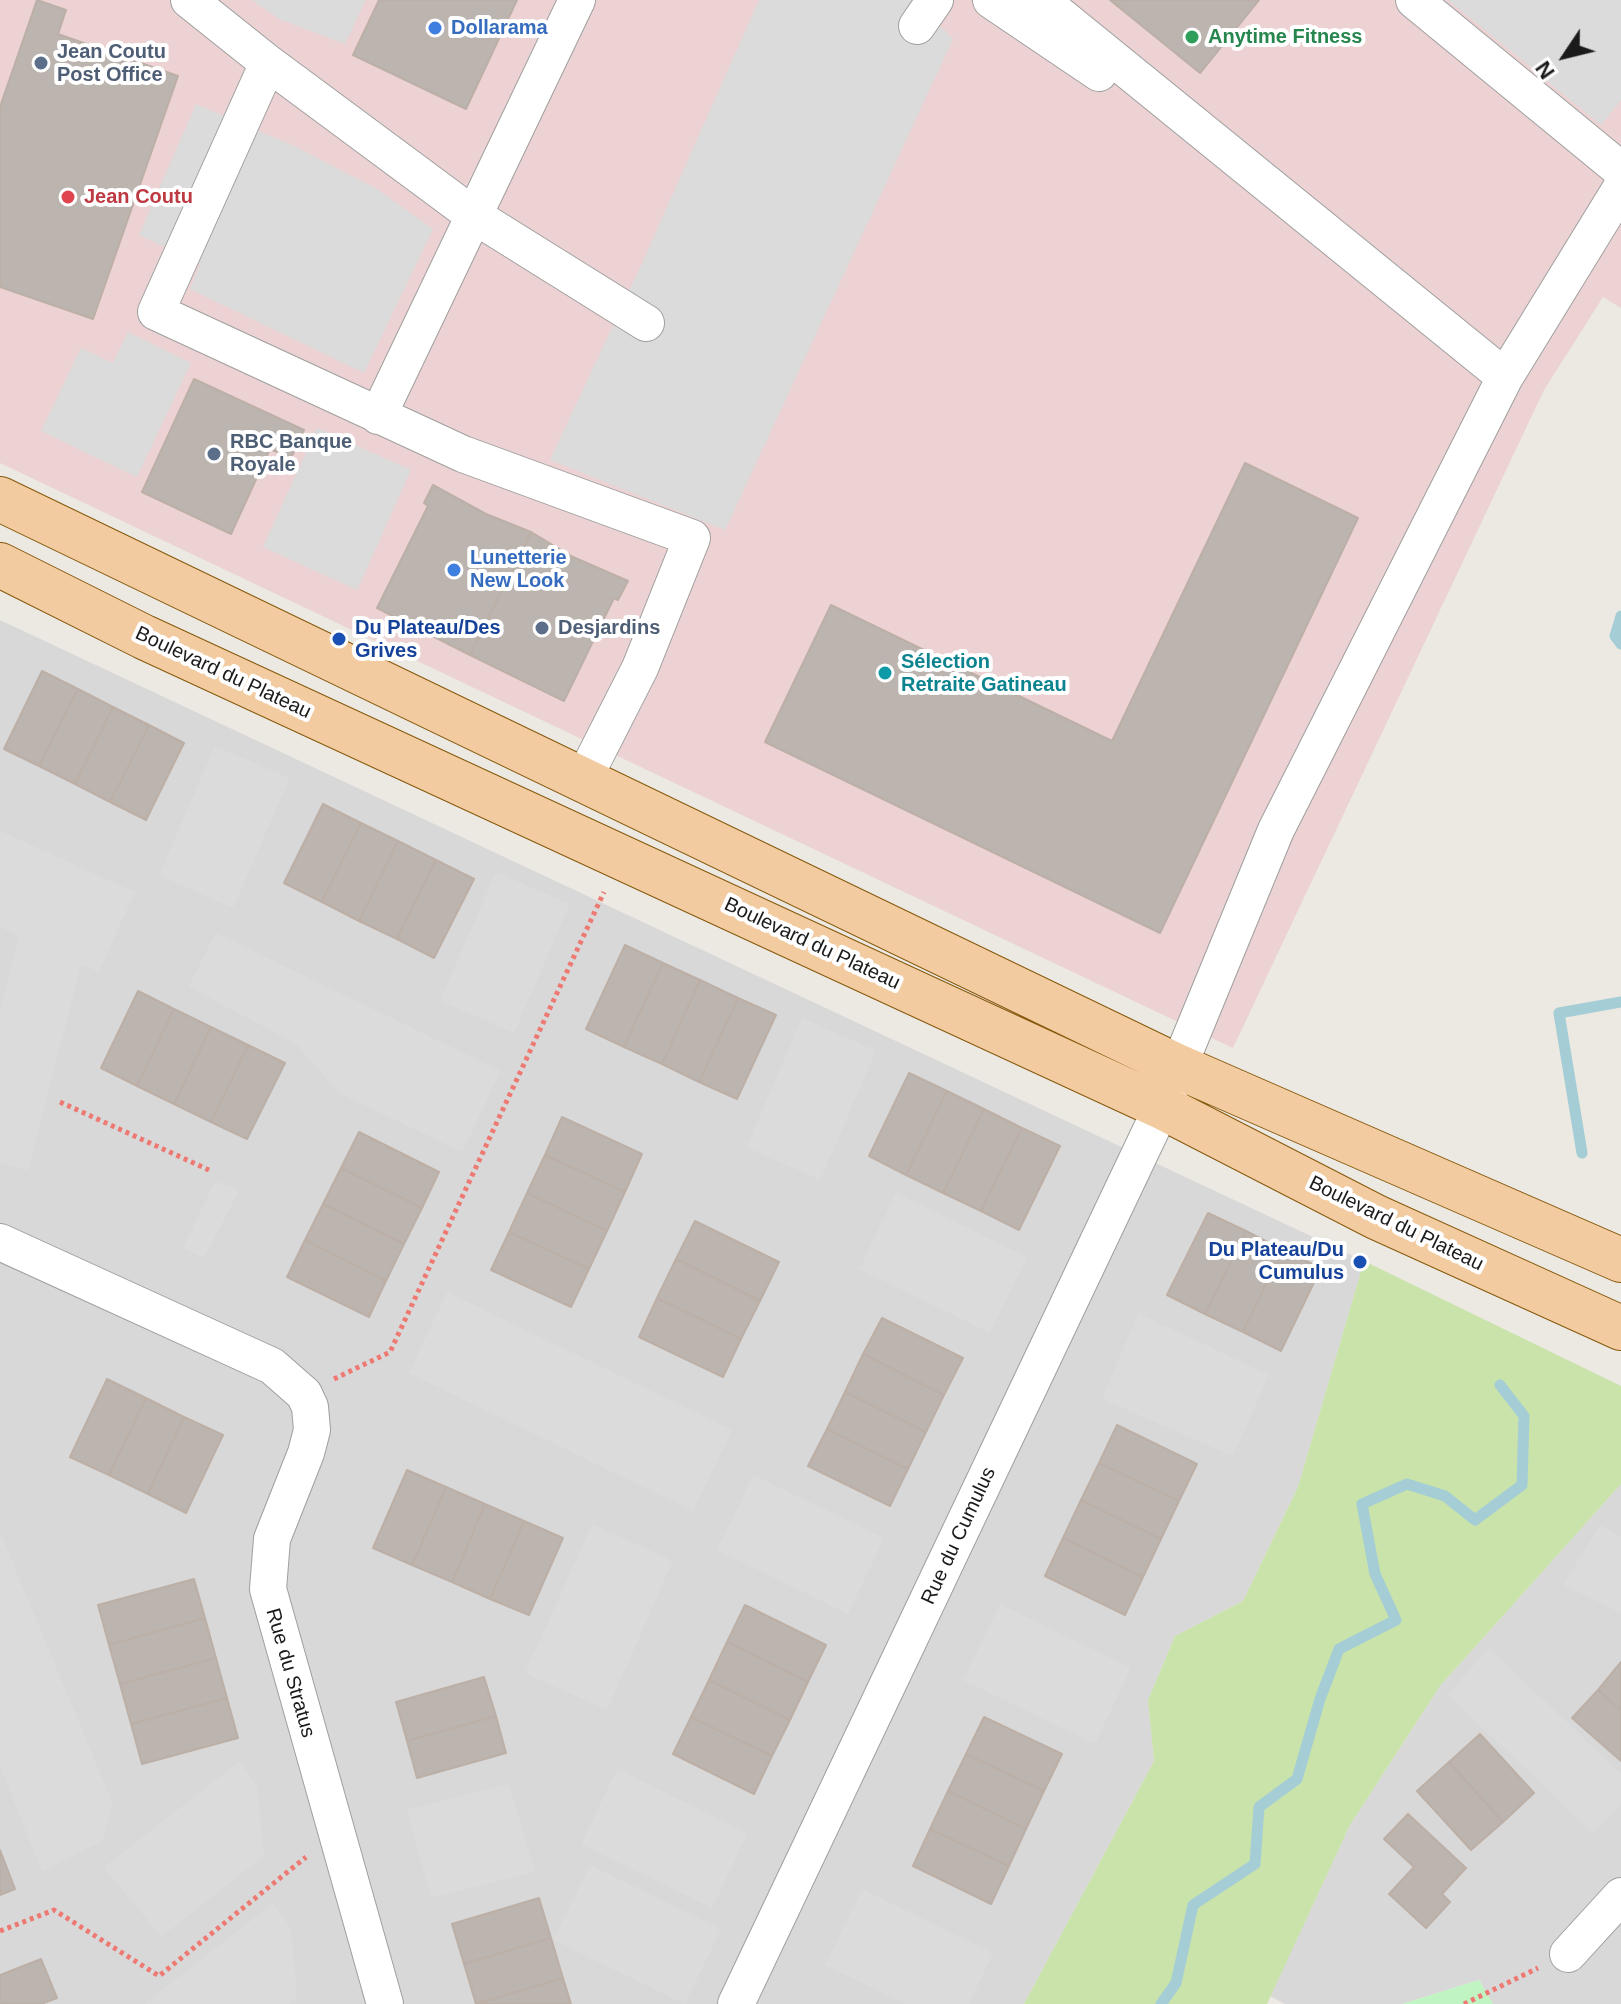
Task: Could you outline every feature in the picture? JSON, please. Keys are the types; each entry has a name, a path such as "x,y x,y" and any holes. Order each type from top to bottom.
{"main road":[{"path":"0,499 1179,1067 1621,1260"},
{"name":"Boulevard du Plateau","path":"0,565 144,637 1162,1107 1376,1217 1621,1328"}],"street":[{"path":"189,0 268,63 473,215 646,323"},
{"path":"378,416 577,0"},
{"path":"991,0 1090,68 1191,122"},
{"path":"1041,0 1505,377"},
{"path":"1414,0 1621,170"},
{"path":"268,63 156,312 463,454 692,538 640,668 582,782"},
{"name":"Rue du Cumulus","path":"736,2004 1162,1107 1276,830 1505,377 1621,188"},
{"path":"0,1242 272,1366 304,1394"},
{"name":"Rue du Stratus","path":"304,1394 310,1407 312,1430 272,1539 268,1589 385,2004"},
{"path":"1568,1954 1621,1896"}],"path":[{"path":"304,1394 390,1352 604,895 612,851"},
{"path":"60,1102 209,1170"},
{"path":"0,1931 54,1910 159,1976 336,1833"},
{"path":"1464,2004 1568,1954"}],"shaded area":[{"path":"0,0 1621,0 1621,308 1603,297 1544,390 1233,1048 0,463"},
{"path":"252,0 366,0 345,44 279,19"},
{"path":"759,0 914,0 953,39 725,530 550,460"},
{"path":"1448,0 1621,0 1621,100 1601,125"},
{"path":"196,104 292,145 377,189 433,229 364,373 190,289 200,264 139,235"},
{"path":"128,332 191,363 137,477 41,431 81,348 113,363"},
{"path":"317,428 411,470 357,590 263,547"},
{"path":"0,620 1364,1261 1298,1487 1243,1601 1175,1636 1148,1700 1154,1761 1024,2004 0,2004"},
{"path":"215,746 290,778 233,908 159,875"},
{"path":"0,831 135,892 99,972 81,965 28,1171 0,1162 0,1010 19,936 0,927"},
{"path":"496,872 570,904 514,1033 440,1001"},
{"path":"216,933 501,1071 462,1152 339,1093 295,1043 189,987"},
{"path":"802,1018 876,1051 820,1180 746,1147"},
{"path":"215,1181 239,1191 204,1258 183,1248"},
{"path":"896,1193 1027,1257 990,1333 859,1269"},
{"path":"447,1292 732,1430 693,1511 409,1373"},
{"path":"1138,1313 1269,1375 1233,1456 1102,1399"},
{"path":"753,1475 884,1538 848,1614 717,1550"},
{"path":"1621,1484 1621,2004 1493,2004 1479,1980 1402,2004 1285,2004 1270,1996 1350,1825 1440,1686"},
{"path":"592,1524 673,1561 607,1710 525,1673"},
{"path":"1600,1525 1621,1537 1621,1613 1563,1585"},
{"path":"0,1532 113,1804 102,1841 42,1872 0,1766"},
{"path":"1000,1604 1131,1668 1095,1744 963,1680"},
{"path":"1490,1648 1621,1774 1621,1805 1593,1834 1447,1694"},
{"path":"240,1761 257,1786 264,1856 161,1937 104,1867"},
{"path":"617,1769 748,1833 712,1908 581,1844"},
{"path":"509,1784 535,1872 431,1898 407,1810"},
{"path":"590,1865 721,1929 685,2004 553,1940"},
{"path":"862,1889 993,1953 969,2004 906,2004 825,1965"},
{"path":"273,1903 291,1928 297,1998 289,2004 144,2004"}],"green space":[{"path":"1364,1261 1621,1386 1621,1484 1440,1686 1350,1825 1267,2004 1024,2004 1154,1761 1148,1700 1175,1636 1243,1601 1298,1487"},
{"path":"1479,1980 1493,2004 1402,2004"}],"building":[{"name":"Jean Coutu","path":"37,0 66,10 58,34 178,76 93,319 0,287 0,107"},
{"name":"Dollarama","path":"379,0 517,0 466,109 353,55"},
{"name":"Anytime Fitness","path":"1110,0 1259,0 1200,73"},
{"name":"RBC Banque Royale","path":"194,379 304,430 291,458 270,449 231,534 142,492"},
{"name":"Sélection Retraite Gatineau","path":"1245,463 1358,518 1160,933 765,742 831,605 1112,741"},
{"name":"Lunetterie New Look","path":"433,485 486,514 531,532 470,655 377,608 428,506 424,503"},
{"name":"Desjardins","path":"531,532 573,557 628,581 618,600 614,598 564,701 470,655"},
{"path":"42,671 78,689 39,766 4,749"},
{"path":"78,689 113,707 75,784 39,766"},
{"path":"113,707 149,725 110,802 75,784"},
{"path":"149,725 184,743 146,820 110,802"},
{"path":"323,804 361,823 322,902 284,883"},
{"path":"361,823 398,841 359,921 322,902"},
{"path":"398,841 436,860 397,939 359,921"},
{"path":"436,860 474,879 434,958 397,939"},
{"path":"625,945 663,963 624,1047 586,1029"},
{"path":"663,963 700,980 662,1064 624,1047"},
{"path":"700,980 738,998 699,1082 662,1064"},
{"path":"138,991 174,1009 137,1086 101,1068"},
{"path":"738,998 776,1015 737,1099 699,1082"},
{"path":"174,1009 211,1027 174,1104 137,1086"},
{"path":"211,1027 248,1045 211,1122 174,1104"},
{"path":"248,1045 285,1063 247,1139 211,1122"},
{"path":"909,1073 947,1091 906,1175 869,1156"},
{"path":"947,1091 984,1109 943,1193 906,1175"},
{"path":"984,1109 1022,1128 981,1211 943,1193"},
{"path":"562,1117 642,1154 625,1192 545,1155"},
{"path":"1022,1128 1060,1146 1019,1230 981,1211"},
{"path":"359,1132 439,1172 422,1208 341,1168"},
{"path":"545,1155 625,1192 607,1231 527,1193"},
{"path":"341,1168 422,1208 404,1244 323,1204"},
{"path":"527,1193 607,1231 589,1269 509,1232"},
{"path":"323,1204 404,1244 386,1281 305,1240"},
{"path":"1208,1213 1246,1231 1205,1314 1167,1295"},
{"path":"695,1221 779,1262 760,1301 676,1259"},
{"path":"1246,1231 1283,1250 1243,1332 1205,1314"},
{"path":"509,1232 589,1269 571,1307 491,1270"},
{"path":"305,1240 386,1281 369,1317 287,1277"},
{"path":"1283,1250 1321,1268 1281,1351 1243,1332"},
{"path":"676,1259 760,1301 741,1339 657,1298"},
{"path":"657,1298 741,1339 723,1377 639,1337"},
{"path":"882,1318 963,1358 944,1395 863,1354"},
{"path":"863,1354 944,1395 926,1432 845,1392"},
{"path":"107,1379 146,1398 109,1475 70,1457"},
{"path":"845,1392 926,1432 908,1469 827,1429"},
{"path":"146,1398 184,1417 148,1494 109,1475"},
{"path":"184,1417 223,1435 186,1513 148,1494"},
{"path":"1117,1425 1197,1464 1179,1501 1099,1463"},
{"path":"827,1429 908,1469 890,1506 808,1466"},
{"path":"1099,1463 1179,1501 1161,1539 1081,1500"},
{"path":"407,1470 446,1487 412,1565 373,1548"},
{"path":"446,1487 485,1504 452,1582 412,1565"},
{"path":"1081,1500 1161,1539 1143,1577 1063,1538"},
{"path":"485,1504 524,1521 490,1599 452,1582"},
{"path":"524,1521 563,1538 529,1615 490,1599"},
{"path":"1063,1538 1143,1577 1125,1615 1045,1576"},
{"path":"194,1579 205,1618 109,1645 98,1605"},
{"path":"745,1605 826,1645 808,1682 727,1642"},
{"path":"205,1618 216,1658 120,1684 109,1645"},
{"path":"727,1642 808,1682 790,1720 709,1680"},
{"path":"216,1658 227,1698 131,1724 120,1684"},
{"path":"1621,1662 1621,1710 1598,1690"},
{"path":"484,1677 496,1716 407,1741 396,1702"},
{"path":"709,1680 790,1720 772,1756 691,1717"},
{"path":"1598,1690 1621,1710 1621,1761 1572,1718"},
{"path":"227,1698 238,1738 142,1764 131,1724"},
{"path":"496,1716 506,1753 417,1778 407,1741"},
{"path":"691,1717 772,1756 754,1794 673,1754"},
{"path":"984,1717 1062,1754 1044,1791 966,1754"},
{"path":"1480,1734 1534,1793 1503,1822 1449,1762"},
{"path":"966,1754 1044,1791 1026,1829 948,1791"},
{"path":"1449,1762 1503,1822 1471,1850 1417,1791"},
{"path":"948,1791 1026,1829 1009,1866 930,1829"},
{"path":"1408,1814 1466,1868 1442,1894 1450,1902 1426,1928 1389,1894 1414,1867 1384,1839"},
{"path":"930,1829 1009,1866 991,1904 913,1866"},
{"path":"0,1850 15,1889 0,1895"},
{"path":"539,1898 551,1938 464,1964 452,1924"},
{"path":"551,1938 563,1978 476,2004 464,1964"},
{"path":"41,1959 57,1998 41,2004 0,2004 0,1975"},
{"path":"563,1978 571,2004 476,2004"}],"waterway":[{"path":"1621,616 1615,636 1621,644"},
{"path":"1582,1153 1559,1013 1621,1002"},
{"path":"1161,2004 1176,1983 1193,1905 1255,1864 1259,1807 1297,1779 1320,1699 1339,1649 1396,1620 1375,1574 1362,1504 1407,1484 1445,1496 1475,1520 1522,1485 1524,1416 1500,1385"}],"place":[{"name":"Dollarama","path":"435,28"},
{"name":"Anytime Fitness","path":"1192,37"},
{"name":"Jean Coutu Post Office","path":"41,63"},
{"name":"Jean Coutu","path":"68,197"},
{"name":"RBC Banque Royale","path":"214,454"},
{"name":"Lunetterie New Look","path":"454,570"},
{"name":"Desjardins","path":"542,628"},
{"name":"Du Plateau/Des Grives","path":"339,639"},
{"name":"Sélection Retraite Gatineau","path":"885,673"},
{"name":"Du Plateau/Du Cumulus","path":"1360,1262"}]}
